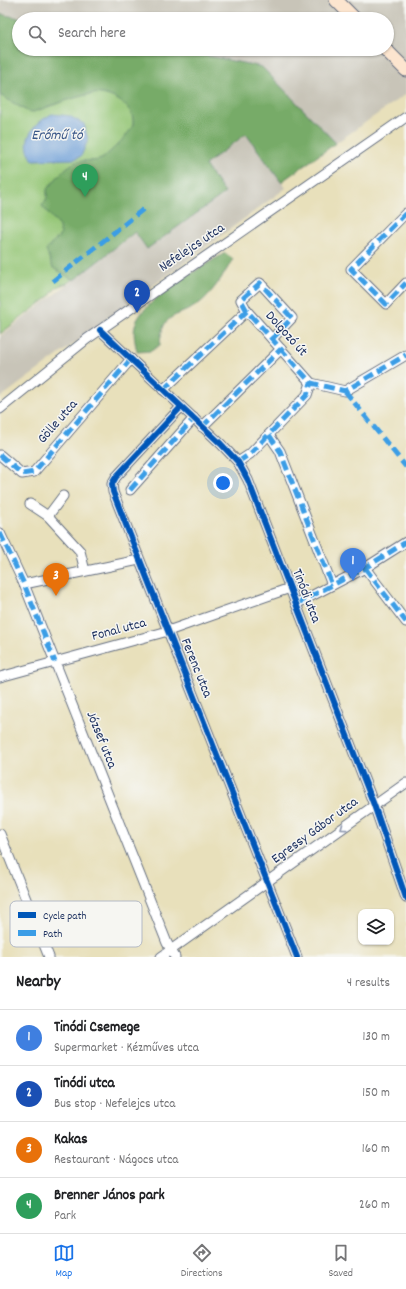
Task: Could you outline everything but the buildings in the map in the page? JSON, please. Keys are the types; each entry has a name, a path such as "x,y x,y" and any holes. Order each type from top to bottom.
{"street":[{"path":"336,0 348,12"},
{"path":"392,56 406,70"},
{"name":"Nefelejcs utca","path":"0,409 100,330 406,117"},
{"path":"406,213 351,270 386,304 406,283"},
{"path":"246,311 241,300 260,283 292,318 272,339"},
{"name":"Dolgozó út","path":"163,390 246,311 312,383"},
{"name":"Tinódi utca","path":"100,330 194,418 238,462 248,480 374,805 406,898"},
{"path":"202,427 281,349"},
{"path":"238,462 250,454 307,396 312,383 345,391 406,355"},
{"name":"Gölle utca","path":"0,455 22,474 34,472 131,359"},
{"name":"Ferenc utca","path":"181,407 116,477 112,484 113,492 297,957"},
{"path":"130,490 194,418"},
{"path":"269,435 280,451 332,585"},
{"path":"48,516 63,496"},
{"path":"30,504 48,516 80,551 84,572"},
{"name":"József utca","path":"0,533 24,584 167,943 174,954"},
{"path":"296,604 365,568 406,542"},
{"path":"24,584 139,560"},
{"path":"365,568 406,622"},
{"name":"Fonal utca","path":"0,678 168,631 290,588"},
{"name":"Egressy Gábor utca","path":"161,957 174,954 268,882 406,783"},
{"path":"0,834 27,901"},
{"path":"45,947 49,957"}],"shaded area":[{"path":"0,0 406,0 406,94 336,143 262,67 209,56 394,56 394,12 12,12 12,16 0,13"},
{"path":"247,134 286,188 0,398 0,336 136,232 147,249 225,193 205,165"}],"green space":[{"path":"0,14 12,16 12,56 209,56 262,67 336,143 281,182 246,134 205,165 225,193 147,249 135,232 74,280 53,268 46,250 61,234 58,224 42,206 47,198 47,189 64,170 72,164 79,161 97,160 103,158 120,142 132,128 133,124 130,110 119,100 112,97 91,94 67,100 30,113 0,95"},
{"path":"0,18 12,38 12,56 153,56 203,164 137,230 66,284 56,288 50,296 0,334"},
{"path":"225,253 233,259 223,276 210,293 193,308 168,320 161,334 160,345 151,351 137,352 134,335 135,325 140,315 160,295 188,275"}],"water":[{"name":"Erőmű tó","path":"52,114 69,116 84,124 88,140 81,156 75,159 33,160 27,146 30,134 39,123"}],"marked path":[{"path":"53,281 146,207"},
{"path":"406,213 351,269 386,304 406,283"},
{"path":"247,311 241,300 260,283 292,318 272,339"},
{"path":"163,390 247,311 311,383 345,391 406,355"},
{"path":"202,427 281,349"},
{"path":"0,455 22,474 34,472 131,359"},
{"path":"238,462 250,454 307,395 311,383"},
{"path":"345,391 406,467"},
{"path":"130,490 194,418"},
{"path":"269,435 280,451 332,585"},
{"path":"0,533 24,584 55,662"},
{"path":"296,604 365,568 406,542"},
{"path":"365,568 406,622"}],"cycle path":[{"path":"100,330 221,444 238,462 248,480 374,805 406,898"},
{"path":"181,407 116,477 112,484 113,492 297,957"}],"place":[{"name":"Brenner János park","path":"85,197"},
{"name":"Tinódi utca","path":"137,313"},
{"name":"Tinódi Csemege","path":"353,581"},
{"name":"Kakas","path":"56,596"}]}
